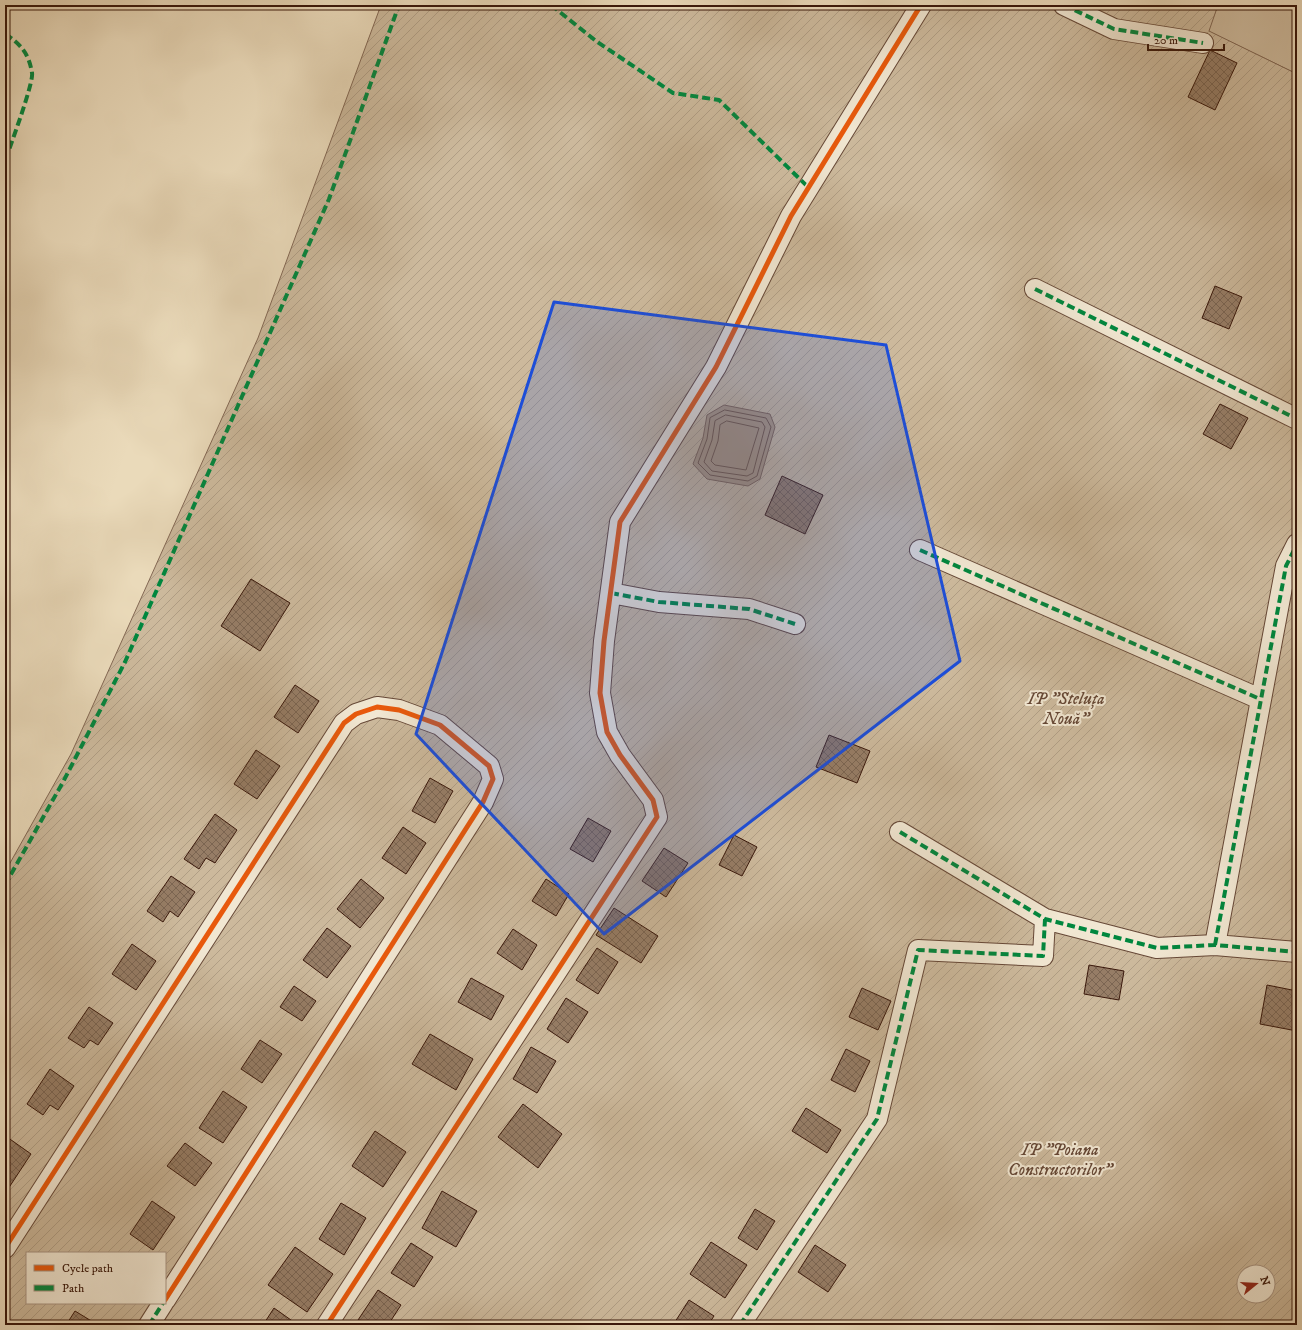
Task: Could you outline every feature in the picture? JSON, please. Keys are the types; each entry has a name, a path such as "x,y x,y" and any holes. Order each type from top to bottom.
{"street":[{"path":"327,1325 657,817 653,800 620,755 607,732 600,693 604,641 620,522 716,367 792,216 921,5"},
{"path":"1064,5 1114,29 1203,43"},
{"path":"1035,289 1297,419"},
{"path":"1215,945 1286,566 1297,544"},
{"path":"920,550 1260,699"},
{"path":"611,593 659,602 749,609 795,624"},
{"path":"5,1248 344,723 356,714 377,707 399,710 440,725 489,766 493,779 483,802 166,1298"},
{"path":"900,832 1045,919 1157,948 1215,945 1297,952"},
{"path":"740,1325 877,1119 918,950 1042,956 1045,919"},
{"path":"149,1325 162,1304"}],"highlighted area":[{"path":"554,302 886,345 960,661 604,934 416,734"}],"green space":[{"path":"381,5 1218,5 1209,31 1297,74 1297,105 1293,113 1297,115 1297,1325 5,1325 5,872 71,754 258,338"},
{"path":"1218,5 1297,5 1297,74 1208,31"}],"water":[{"path":"724,405 770,414 775,427 760,479 748,486 707,479 693,464 703,438 707,415"}],"building":[{"path":"1210,50 1237,63 1215,110 1188,97"},
{"path":"1215,286 1242,297 1229,329 1202,318"},
{"path":"1220,404 1248,418 1231,449 1203,434"},
{"path":"782,476 823,495 805,534 765,515"},
{"path":"251,579 290,603 260,651 221,626"},
{"path":"295,685 319,701 298,733 274,717"},
{"path":"829,735 870,751 857,783 816,767"},
{"path":"256,750 280,766 257,799 234,784"},
{"path":"430,778 453,791 435,823 412,811"},
{"path":"215,814 237,830 215,863 206,858 199,869 184,859"},
{"path":"588,818 611,831 593,862 570,849"},
{"path":"403,827 426,843 406,874 382,858"},
{"path":"734,835 757,847 742,876 719,865"},
{"path":"664,848 688,863 666,897 642,881"},
{"path":"171,876 195,892 178,917 170,911 163,922 147,911"},
{"path":"361,879 384,898 360,928 337,909"},
{"path":"546,879 569,894 556,916 532,901"},
{"path":"614,908 658,936 641,963 596,935"},
{"path":"327,928 351,946 327,978 303,960"},
{"path":"513,929 537,945 522,970 497,953"},
{"path":"132,944 156,961 136,990 112,974"},
{"path":"597,948 618,962 598,994 576,980"},
{"path":"1089,965 1124,971 1119,1000 1084,994"},
{"path":"471,978 504,996 491,1020 458,1002"},
{"path":"1267,985 1297,991 1297,1031 1260,1024"},
{"path":"294,986 316,1001 302,1021 280,1007"},
{"path":"862,988 891,1001 878,1030 849,1017"},
{"path":"566,998 588,1012 568,1043 547,1029"},
{"path":"89,1007 113,1023 98,1045 90,1040 84,1048 68,1038"},
{"path":"430,1034 473,1059 456,1090 412,1064"},
{"path":"260,1040 282,1054 262,1083 241,1069"},
{"path":"531,1047 556,1061 537,1093 513,1079"},
{"path":"846,1049 870,1061 855,1092 831,1080"},
{"path":"50,1069 74,1086 58,1110 50,1105 43,1115 27,1104"},
{"path":"223,1091 247,1107 223,1143 199,1128"},
{"path":"523,1104 562,1134 538,1168 498,1137"},
{"path":"806,1108 841,1130 827,1153 792,1131"},
{"path":"375,1131 406,1152 383,1187 352,1166"},
{"path":"7,1137 31,1154 8,1189 5,1187 5,1140"},
{"path":"185,1143 212,1163 195,1186 167,1166"},
{"path":"442,1191 477,1211 456,1247 422,1228"},
{"path":"152,1201 175,1217 153,1250 130,1234"},
{"path":"341,1203 366,1218 344,1255 319,1239"},
{"path":"755,1209 775,1221 757,1250 738,1238"},
{"path":"711,1242 747,1265 725,1298 690,1274"},
{"path":"411,1243 433,1257 414,1287 391,1273"},
{"path":"815,1245 846,1265 828,1292 798,1272"},
{"path":"295,1247 333,1274 307,1312 268,1285"},
{"path":"378,1290 401,1305 388,1325 359,1325 356,1323"},
{"path":"689,1300 714,1316 708,1325 673,1325"},
{"path":"274,1308 298,1325 263,1325"},
{"path":"75,1311 98,1325 66,1325"}],"marked path":[{"path":"5,885 63,782 125,662 329,199 399,5"},
{"path":"551,5 596,41 673,93 719,100 809,188"},
{"path":"1064,5 1114,29 1203,43"},
{"path":"5,34 16,42 23,50 29,60 32,73 32,79 26,101 5,161"},
{"path":"1035,289 1297,419"},
{"path":"1215,945 1286,566 1297,544"},
{"path":"920,550 1260,699"},
{"path":"611,593 659,602 749,609 795,624"},
{"path":"900,832 1045,919 1157,948 1215,945 1297,952"},
{"path":"740,1325 877,1119 918,950 1043,956 1045,919"},
{"path":"149,1325 162,1304"}],"cycle path":[{"path":"327,1325 657,817 653,800 620,755 607,732 600,693 604,641 620,522 716,367 791,216 921,5"},
{"path":"5,1248 344,723 356,714 377,707 399,710 440,725 489,766 493,779 483,802 166,1298"}],"park label":[{"name":"IP \"Steluța Nouă\"","path":"1066,709"},
{"name":"IP \"Poiana Constructorilor\"","path":"1060,1160"}]}
